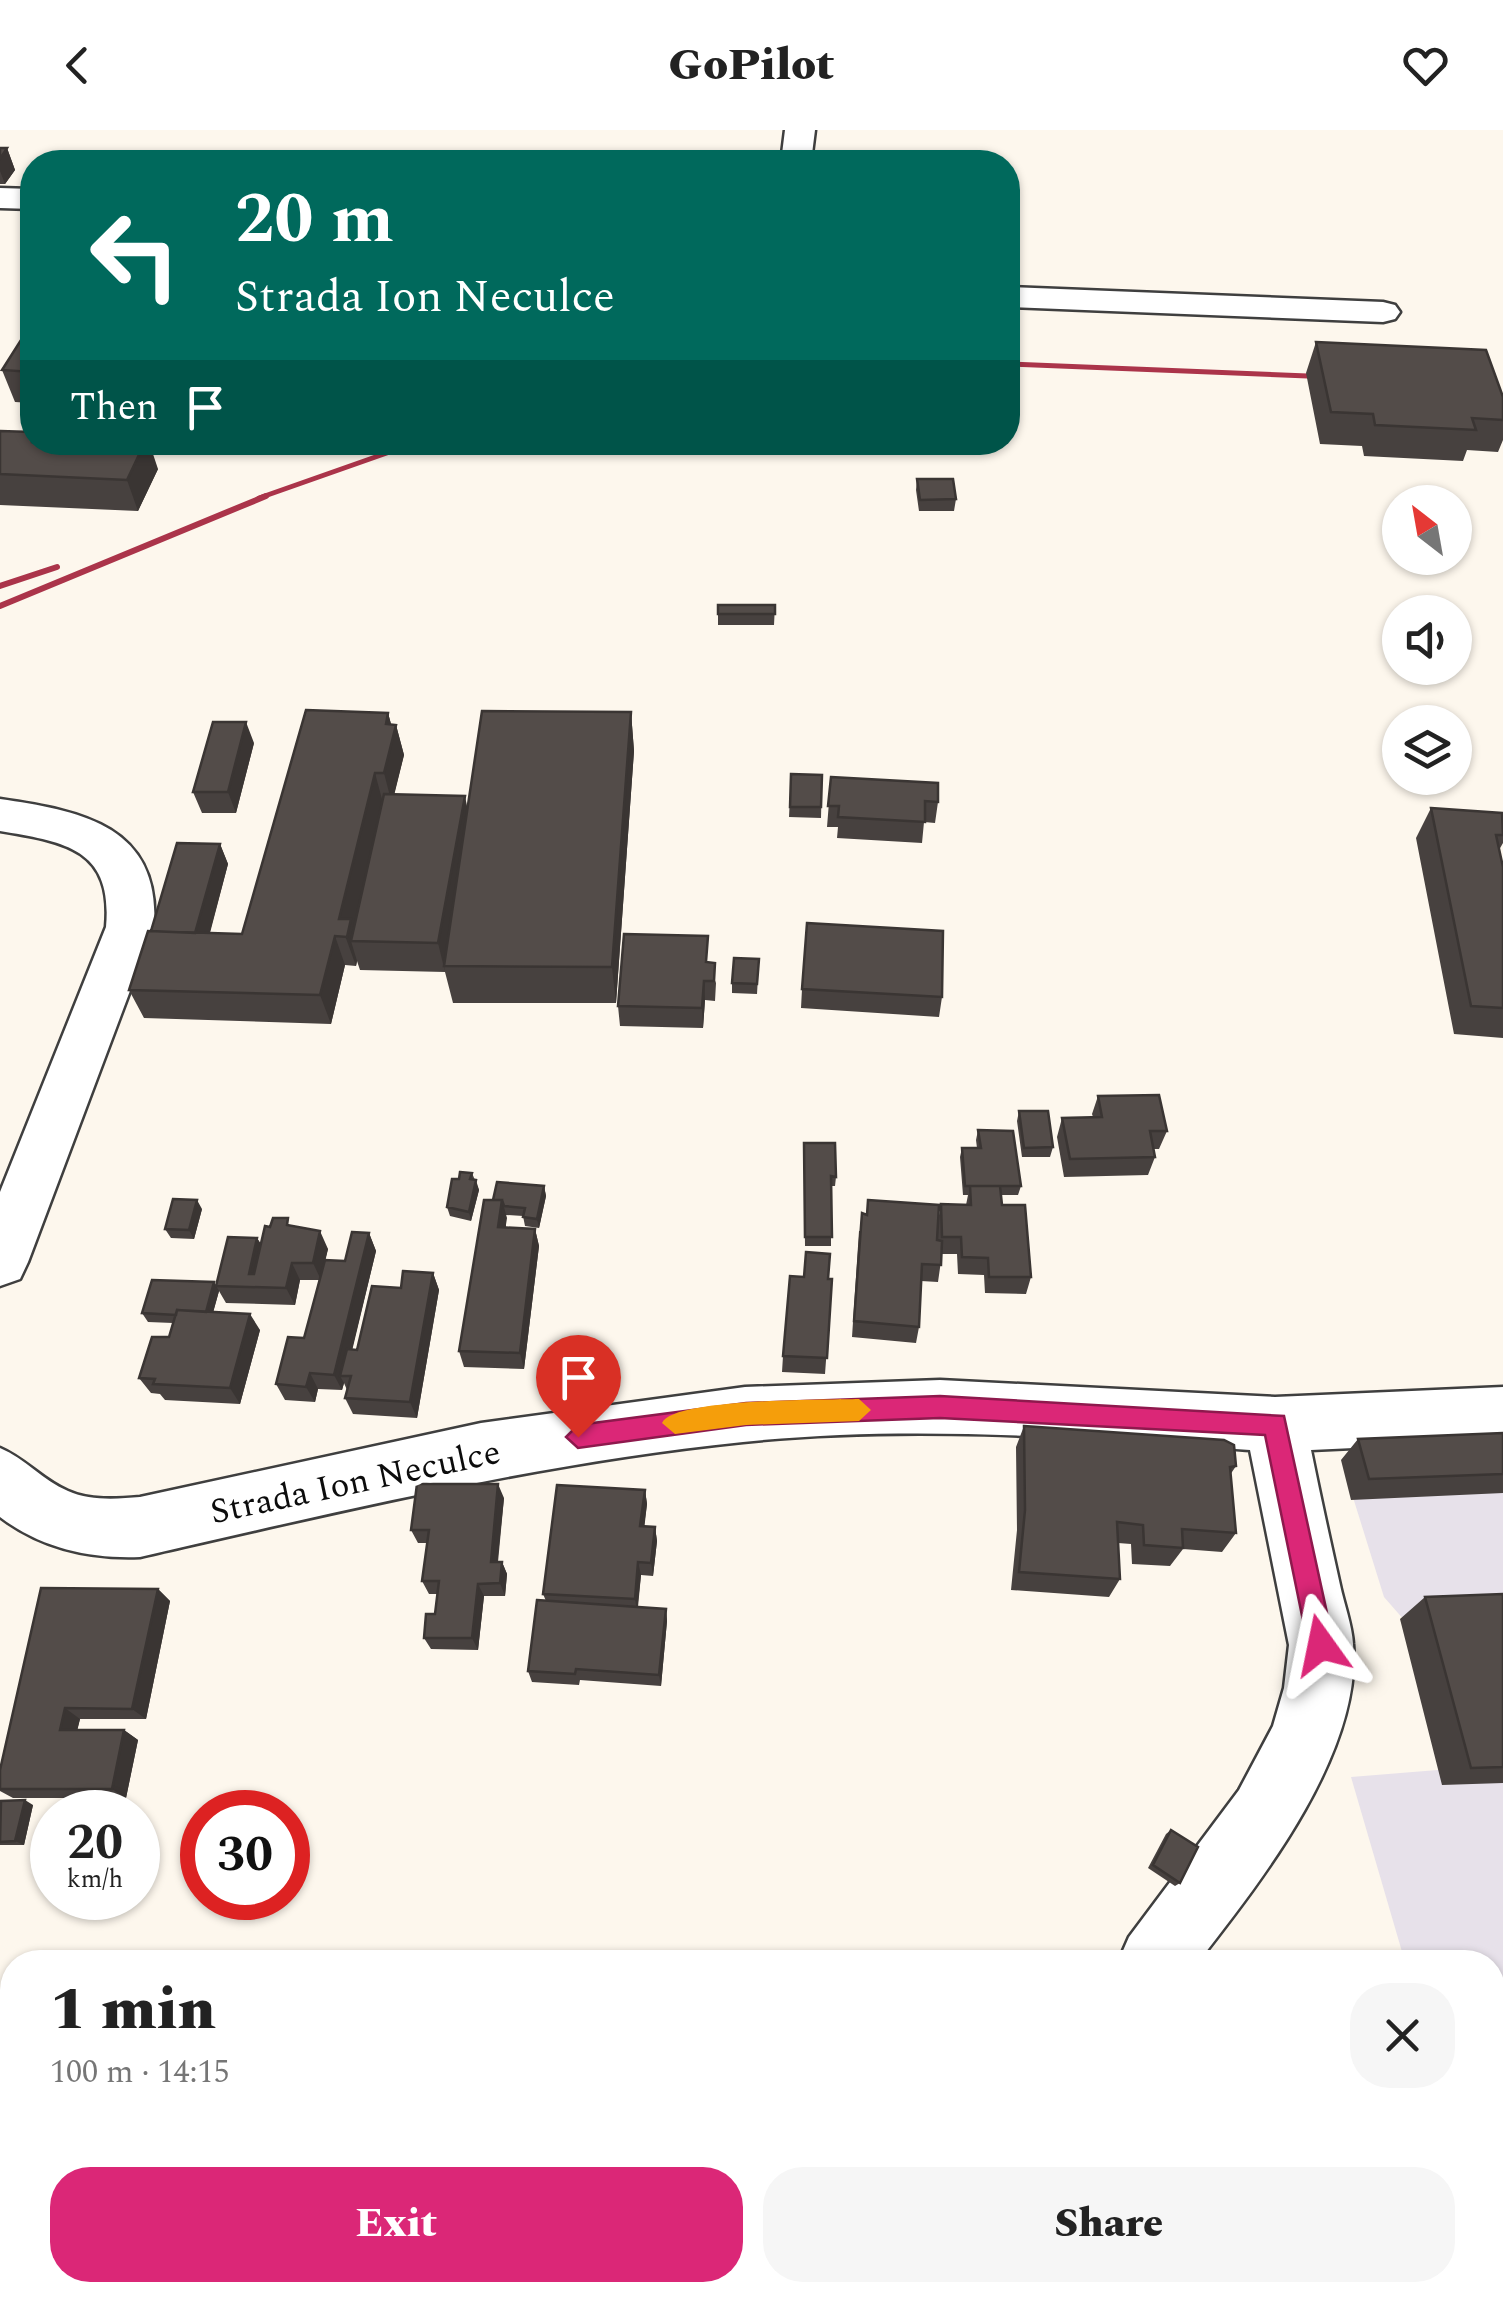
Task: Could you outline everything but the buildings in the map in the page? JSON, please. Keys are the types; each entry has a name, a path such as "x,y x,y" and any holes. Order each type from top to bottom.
{"street":[{"path":"1020,297 1383,312"},
{"path":"0,815 62,826 100,842 125,868 135,904 123,946 0,1262"},
{"name":"Strada Ion Neculce","path":"0,1477 53,1517 99,1531 140,1527 481,1451 746,1414 940,1407 1276,1424 1503,1414"},
{"path":"1163,1950 1253,1829 1295,1754 1322,1682 1321,1645 1276,1424"}],"shaded area":[{"path":"1503,1456 1503,1950 1401,1950 1351,1777 1450,1769 1412,1629 1384,1597 1342,1462"}],"railway":[{"path":"1020,364 1333,377"},
{"path":"259,498 381,455"},
{"path":"0,606 266,496"},
{"path":"0,586 57,567"}],"slow traffic":[{"path":"675,1423 746,1414 859,1410"}],"route":[{"path":"578,1437 746,1414 940,1407 1276,1424 1321,1645"}]}
